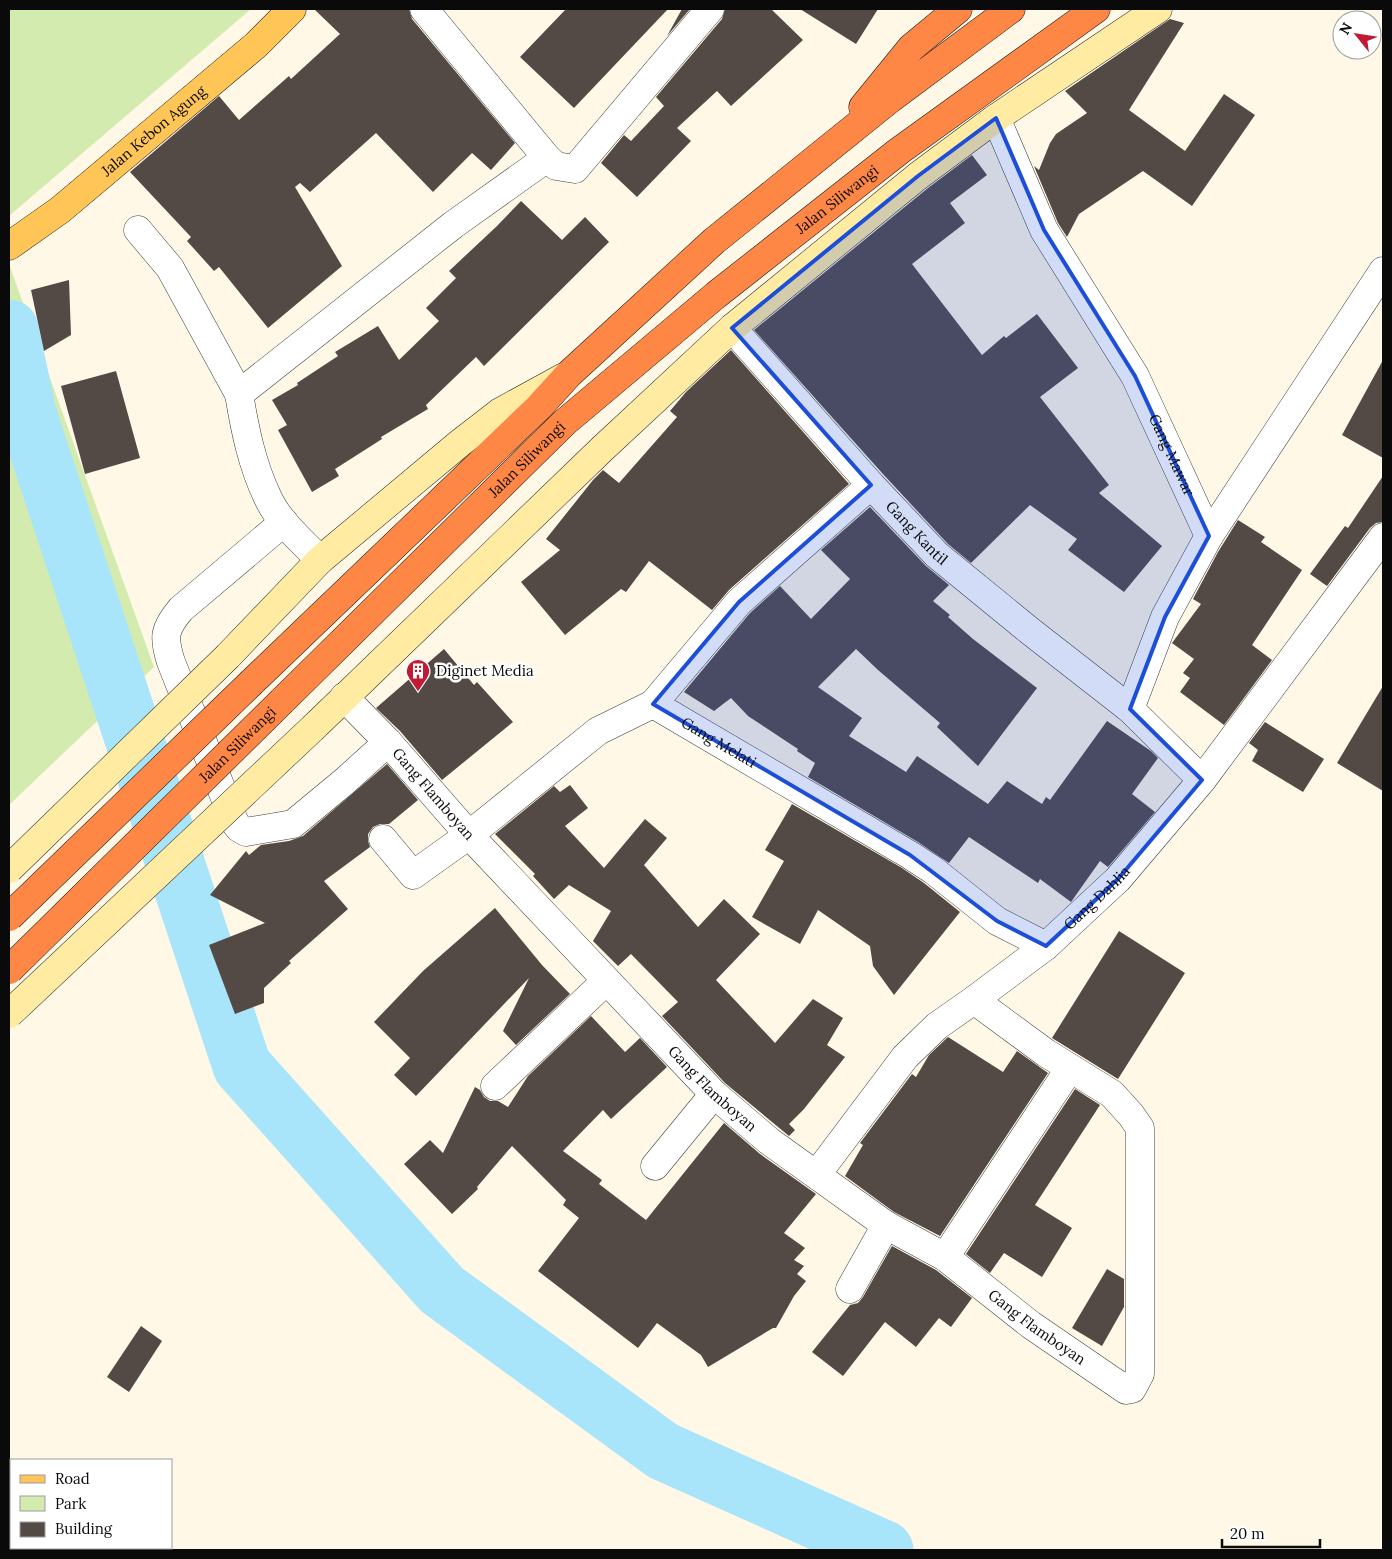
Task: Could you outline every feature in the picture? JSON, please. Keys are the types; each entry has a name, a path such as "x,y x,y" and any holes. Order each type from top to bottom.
{"highway":[{"path":"830,147 911,48 958,9"},
{"name":"Jalan Siliwangi","path":"9,917 539,407 569,374 714,241 890,99 1011,9"},
{"name":"Jalan Siliwangi","path":"9,970 565,422 716,295 898,151 1096,9"}],"main road":[{"name":"Jalan Kebon Agung","path":"9,246 60,210 256,45 292,9"}],"street":[{"path":"424,9 547,158 556,166 575,169 710,9"},
{"path":"9,1014 732,328 918,176 996,118 1158,9"},
{"name":"Gang Mawar","path":"996,118 1044,230 1135,376 1209,536"},
{"path":"239,394 453,225 547,158"},
{"path":"138,230 170,268 239,394 248,446 268,499 284,522 320,560"},
{"path":"1202,780 1130,709 1165,617 1209,536 1383,271"},
{"name":"Gang Kantil","path":"732,328 870,485 937,555 1130,709"},
{"path":"9,869 228,656 320,560 500,412 569,374"},
{"path":"383,838 413,875 469,835 598,731 653,704 739,602 870,485"},
{"path":"284,522 181,609 172,620 166,633 166,648 171,662 235,823 246,832 292,824 346,780 388,742"},
{"name":"Gang Dahlia","path":"817,1174 905,1057 937,1026 1046,946 1118,879 1202,780 1383,537"},
{"name":"Gang Flamboyan","path":"344,698 388,742 469,835 714,1094 769,1141 886,1225 945,1257 1031,1326 1126,1390 1132,1389 1140,1374 1140,1128 1112,1094 1070,1068"},
{"name":"Gang Melati","path":"653,704 910,855 933,870 997,920 1046,946"},
{"path":"495,1086 606,981"},
{"path":"945,1257 1070,1068 1046,1053 974,1000"},
{"path":"655,1166 714,1094"},
{"path":"850,1290 886,1225"}],"highlighted area":[{"path":"996,118 1044,230 1135,376 1209,536 1165,617 1130,709 1202,780 1118,879 1046,946 997,921 910,855 653,704 739,602 871,485 732,328 918,176"}],"green space":[{"path":"9,9 251,9 9,216"},
{"path":"9,264 154,667 9,805"}],"building":[{"path":"314,9 409,9 412,19 515,143 491,170 472,153 433,192 376,133 310,192 300,183 295,187 342,266 268,328 219,267 214,271 187,241 191,237 130,172 219,96 239,120 289,76 291,79 340,34"},
{"path":"566,9 668,9 574,108 520,57"},
{"path":"682,9 690,9 667,36"},
{"path":"725,9 771,9 803,40 731,106 717,91 677,128 691,141 637,197 601,163 624,135 631,141 664,106 656,97 722,19"},
{"path":"800,9 878,9 856,44"},
{"path":"1170,19 1184,23 1129,110 1185,151 1224,94 1255,115 1192,206 1143,171 1079,214 1067,237 1058,223 1034,166 1039,170 1050,143 1056,134 1087,113 1065,91"},
{"path":"972,155 987,175 950,203 965,223 912,264 982,355 1004,336 1006,338 1037,314 1078,368 1040,397 1109,485 1099,493 1162,546 1124,592 1068,550 1077,539 1030,505 971,563 948,544 754,330 928,188"},
{"path":"521,201 562,240 585,217 609,242 484,366 476,357 426,405 428,409 381,437 382,439 335,469 339,476 312,492 278,430 287,425 272,400 298,385 297,383 338,356 335,352 378,326 399,360 439,321 426,308 456,278 449,271"},
{"path":"69,280 71,335 44,351 31,290"},
{"path":"731,350 849,484 729,590 712,610 649,561 626,592 621,589 565,635 521,582 560,550 546,539 603,470 619,483 677,417 670,411 686,392"},
{"path":"1383,360 1383,458 1342,435"},
{"path":"116,371 140,458 85,474 61,386"},
{"path":"1383,476 1383,522 1376,523 1370,528 1327,586 1310,574 1345,526 1348,528"},
{"path":"870,507 926,566 949,585 933,601 950,615 948,617 973,639 1037,688 978,766 937,727 940,723 856,649 818,687 862,718 849,736 906,772 917,756 988,804 1007,781 1042,804 1046,797 1050,800 1107,721 1151,751 1158,758 1132,794 1155,812 1108,867 1100,861 1071,902 1040,879 1038,883 969,837 949,863 918,842 808,777 815,763 797,751 798,749 748,716 731,698 714,711 684,692 750,613 780,586 811,619 850,579 821,550"},
{"path":"1238,520 1265,537 1261,542 1302,570 1252,645 1272,660 1224,725 1180,692 1190,678 1183,673 1194,659 1172,643 1201,604 1193,599 1218,552"},
{"path":"444,649 474,685 477,682 513,722 442,780 400,731 376,708"},
{"path":"1383,686 1383,791 1337,763"},
{"path":"1265,722 1324,759 1303,792 1252,761 1258,750 1249,743"},
{"path":"387,764 418,800 389,824 380,824 373,827 368,834 370,847 324,881 348,909 289,961 291,963 264,988 264,1003 235,1014 209,945 265,923 210,895 246,851 249,855 261,845 289,841 303,836"},
{"path":"570,785 588,808 565,826 604,868 645,819 667,838 644,865 698,927 724,899 760,934 716,980 775,1043 813,999 843,1018 827,1045 845,1057 804,1109 789,1124 795,1130 789,1136 725,1083 662,1016 678,1002 631,954 618,966 593,941 611,911 569,885 554,899 533,876 535,874 495,834 554,786 560,792"},
{"path":"792,804 902,868 960,912 894,995 873,966 870,946 818,910 800,944 752,917 784,861 765,850"},
{"path":"495,908 542,965 570,994 516,1045 503,1031 529,978 416,1096 394,1075 410,1058 374,1022 423,971"},
{"path":"1119,931 1185,973 1118,1079 1052,1038"},
{"path":"591,1016 625,1052 640,1038 667,1067 611,1119 603,1110 563,1151 602,1180 599,1184 646,1220 724,1123 760,1154 816,1194 784,1233 805,1248 794,1260 804,1266 797,1274 806,1281 794,1296 776,1328 708,1367 701,1355 657,1323 638,1348 538,1271 579,1218 563,1205 566,1200 512,1146 477,1187 478,1189 452,1214 404,1164 430,1140 443,1153 475,1087 490,1101 498,1101 508,1107 528,1076"},
{"path":"948,1037 1003,1072 1017,1051 1048,1073 940,1236 894,1212 845,1176 863,1145 860,1143 912,1074 916,1077 929,1055"},
{"path":"1075,1089 1100,1105 1035,1205 1072,1228 1042,1277 1004,1253 990,1273 966,1254"},
{"path":"892,1246 936,1270 972,1298 951,1327 939,1318 916,1347 885,1322 843,1376 812,1352 850,1305 858,1303 863,1297"},
{"path":"1107,1269 1124,1279 1124,1307 1102,1346 1072,1328"},
{"path":"141,1326 162,1341 129,1392 107,1377"}],"waterway":[{"path":"9,329 27,414 242,1066 442,1290 663,1451 884,1550"}],"place":[{"name":"Diginet Media","path":"418,692"}]}
